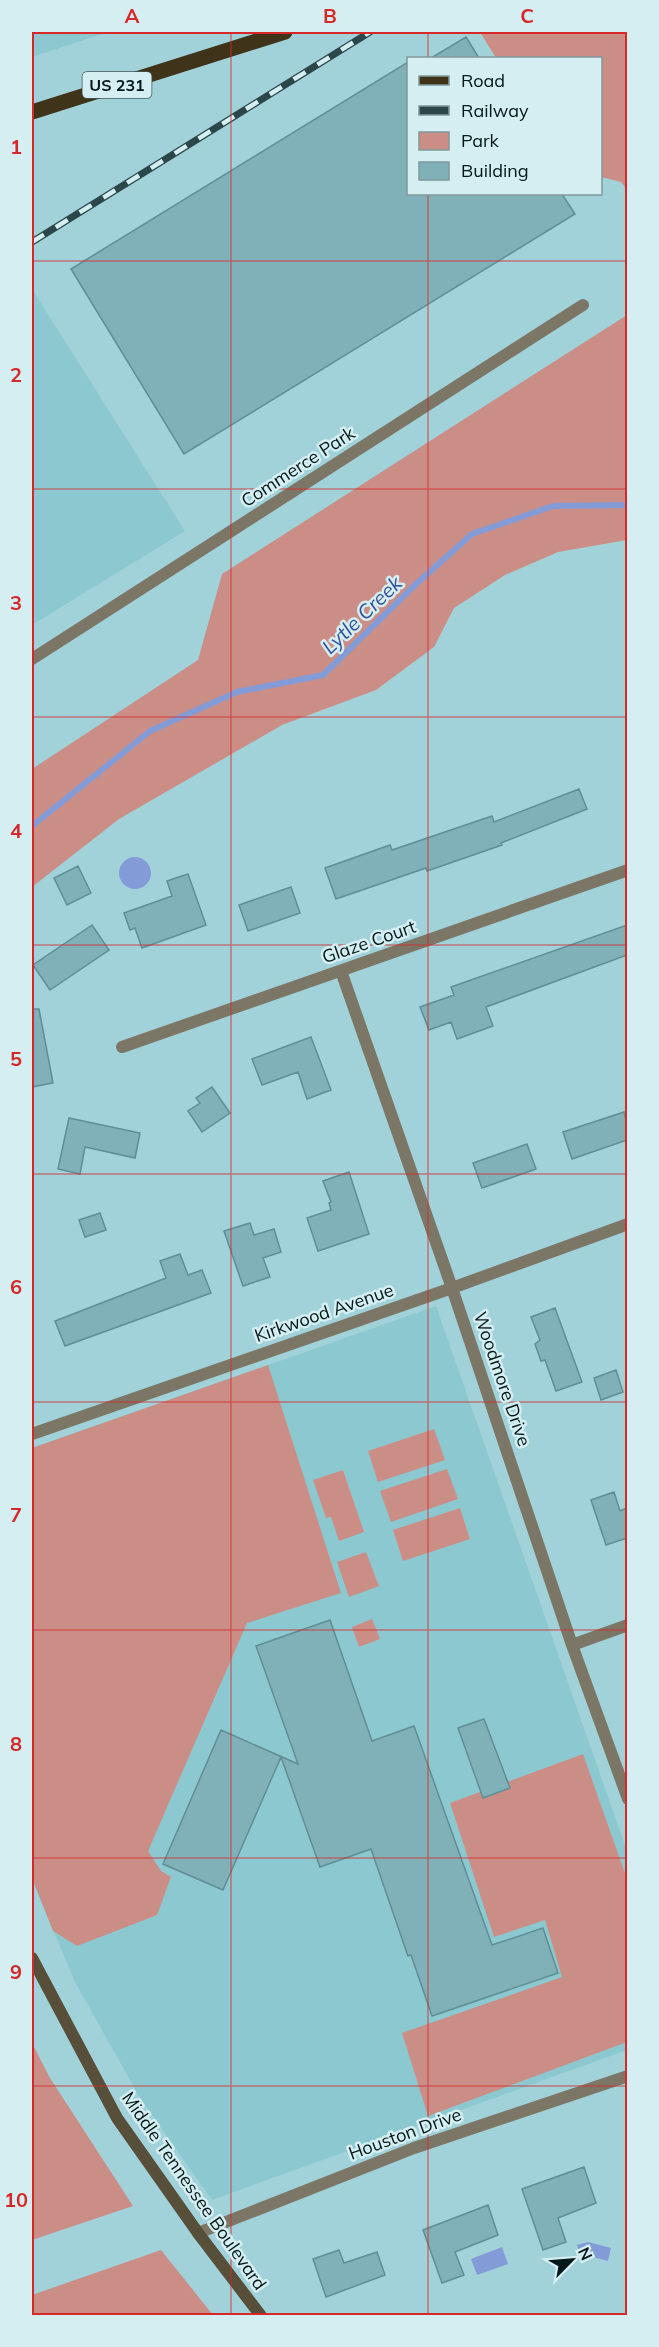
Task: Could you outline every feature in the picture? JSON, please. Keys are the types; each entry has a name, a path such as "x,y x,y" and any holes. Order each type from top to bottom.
{"main road":[{"name":"US 231","path":"32,112 285,32"},
{"name":"Middle Tennessee Boulevard","path":"32,1958 117,2118 198,2233 261,2316"}],"street":[{"name":"Commerce Park","path":"32,659 583,305"},
{"name":"Glaze Court","path":"122,1047 627,870"},
{"name":"Woodmore Drive","path":"341,971 627,1799"},
{"name":"Kirkwood Avenue","path":"32,1434 452,1288 627,1224"},
{"path":"572,1645 627,1625"},
{"name":"Houston Drive","path":"198,2233 414,2148 627,2076"}],"shaded area":[{"path":"32,32 108,32 32,57"},
{"path":"32,289 185,531 32,625"},
{"path":"436,1306 627,1851 627,2050 212,2200 140,2098 75,1982 32,1880 32,1448"}],"green space":[{"path":"480,32 627,32 627,190 621,182 602,177 602,57 495,57"},
{"path":"627,315 627,540 558,552 505,575 454,608 434,647 376,690 282,725 119,819 32,887 32,769 198,660 222,574"},
{"path":"268,1365 341,1593 247,1623 148,1851 161,1871 171,1877 157,1915 77,1946 53,1931 32,1878 32,1448"},
{"path":"434,1429 445,1460 378,1482 368,1451"},
{"path":"447,1469 458,1499 391,1522 380,1491"},
{"path":"343,1470 364,1532 339,1541 331,1517 326,1518 313,1480"},
{"path":"460,1508 470,1539 403,1561 393,1530"},
{"path":"366,1552 379,1586 349,1597 337,1562"},
{"path":"372,1619 380,1639 359,1647 352,1627"},
{"path":"583,1754 627,1879 627,2042 428,2116 402,2033 562,1977 545,1920 494,1937 450,1803"},
{"path":"32,2043 50,2078 133,2206 32,2240"},
{"path":"161,2250 213,2315 32,2315 32,2295"}],"water":[{"path":"135,857 147,861 151,873 147,885 135,889 123,885 119,873 123,861"},
{"path":"588,2242 611,2248 608,2261 589,2256 581,2258 577,2245"},
{"path":"502,2247 508,2264 477,2275 471,2259"}],"building":[{"path":"466,37 478,57 433,57"},
{"path":"407,63 407,195 563,195 575,214 184,454 71,269"},
{"path":"579,789 587,809 501,843 502,845 336,899 325,868 390,845 392,850 492,816 494,822"},
{"path":"78,866 91,893 67,905 54,878"},
{"path":"188,874 206,925 142,948 135,928 130,930 124,913 172,896 167,881"},
{"path":"291,887 300,913 248,931 239,905"},
{"path":"92,925 109,950 50,990 33,965"},
{"path":"627,925 627,955 486,1007 493,1026 457,1039 451,1022 429,1030 420,1007 454,995 451,987"},
{"path":"32,1009 39,1009 53,1083 32,1087"},
{"path":"311,1037 331,1090 307,1099 298,1072 262,1085 252,1059"},
{"path":"212,1087 230,1113 202,1132 188,1111 200,1103 196,1098"},
{"path":"624,1112 627,1123 627,1140 572,1159 563,1132"},
{"path":"69,1118 140,1133 135,1158 85,1147 80,1174 58,1169"},
{"path":"527,1144 536,1169 482,1188 473,1163"},
{"path":"349,1172 369,1234 318,1251 307,1218 331,1210 329,1203 331,1202 323,1181"},
{"path":"100,1213 106,1230 85,1237 79,1220"},
{"path":"250,1223 254,1235 274,1229 281,1252 263,1258 270,1277 243,1286 224,1231"},
{"path":"180,1254 188,1275 202,1270 211,1293 65,1346 55,1321 166,1278 160,1261"},
{"path":"555,1308 582,1382 556,1391 545,1360 541,1361 535,1344 540,1340 531,1317"},
{"path":"616,1370 623,1392 601,1400 594,1378"},
{"path":"614,1492 620,1511 627,1508 627,1538 606,1545 591,1500"},
{"path":"330,1620 372,1741 414,1726 492,1945 543,1928 558,1973 432,2016 411,1955 408,1956 371,1849 320,1867 281,1757 223,1890 163,1864 221,1730 298,1764 256,1646"},
{"path":"484,1719 510,1788 483,1798 458,1728"},
{"path":"584,2167 596,2203 558,2218 566,2242 543,2250 522,2189"},
{"path":"488,2205 498,2235 455,2252 464,2275 442,2283 423,2230"},
{"path":"339,2250 344,2263 377,2252 385,2275 326,2297 313,2259"}],"waterway":[{"name":"Lytle Creek","path":"32,826 150,731 237,692 323,675 416,584 472,534 553,506 628,505"}],"railway":[{"path":"32,242 370,32"}]}
